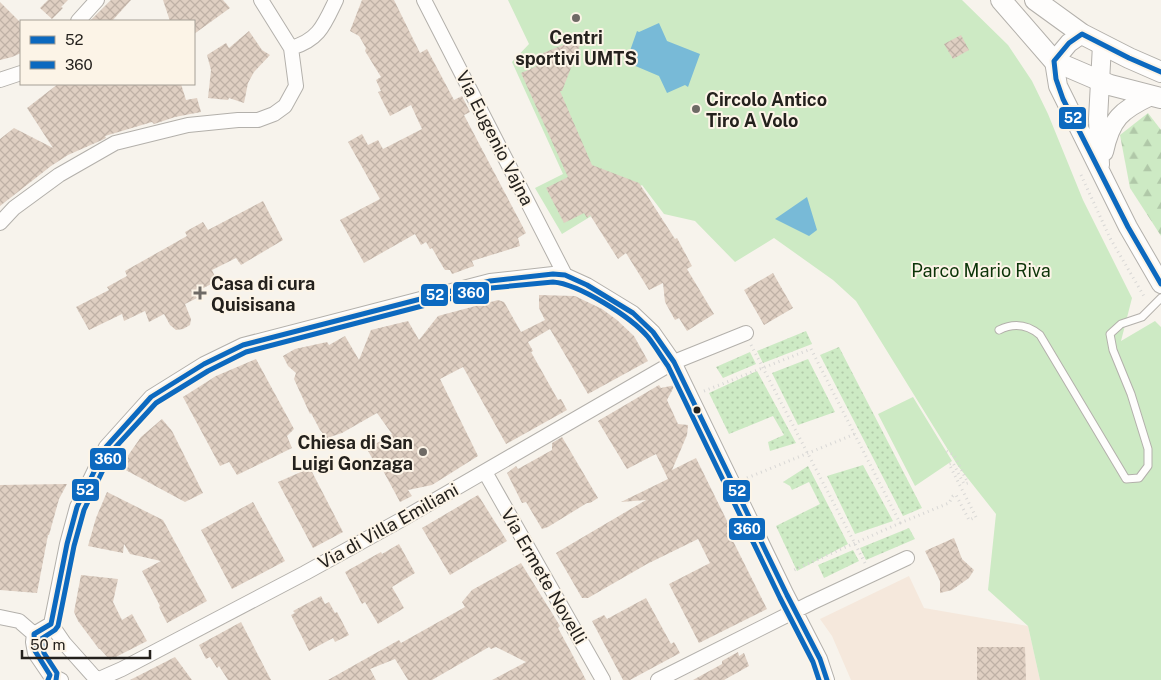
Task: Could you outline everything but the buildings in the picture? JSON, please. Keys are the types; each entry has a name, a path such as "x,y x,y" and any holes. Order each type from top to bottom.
{"main road":[{"path":"1001,0 1054,61 1101,82 1156,97"},
{"path":"1035,0 1082,34 1161,72"}],"street":[{"path":"79,20 97,0"},
{"path":"0,223 14,208 59,174 115,143 188,125 258,120 274,114 285,106 296,86 291,48 261,0"},
{"path":"291,48 312,39 327,18 336,0"},
{"name":"Via Eugenio Vajna","path":"424,0 565,275"},
{"path":"1082,34 1070,43 1054,61 1060,93 1128,227 1161,284"},
{"path":"1100,173 1098,119 1102,45"},
{"path":"0,80 20,73"},
{"path":"1100,173 1106,141 1115,121 1128,107 1156,97"},
{"path":"97,680 64,643 51,624 67,544 77,507 106,447 151,397 204,364 242,345 490,281 553,274 565,275 587,285 634,314 653,332 674,362 795,612 820,659 827,680"},
{"name":"Via di Villa Emiliani","path":"97,680 131,665 305,573 485,472 674,362 746,334"},
{"name":"Via Ermete Novelli","path":"485,472 602,680"},
{"path":"658,680 907,558"},
{"path":"0,617 19,621 34,634"},
{"path":"34,634 51,624"},
{"path":"34,634 35,653 53,678"}],"lane":[{"path":"999,330 1011,326 1025,326 1040,335 1126,479 1139,478 1148,466 1148,449 1131,394 1113,350 1110,334 1121,324 1142,317 1161,298"}],"path":[{"path":"746,334 871,575"},
{"path":"704,391 811,349 900,523"},
{"path":"747,478 855,434"},
{"path":"791,571 854,542 949,503 952,496 956,495 969,520 976,517 949,464 953,463 964,484 968,483 954,455 944,450"}],"shaded area":[{"path":"909,576 924,608 1028,626 1040,680 851,680 832,636 820,619"}],"green space":[{"name":"Parco Mario Riva","path":"508,0 962,0 1008,45 1032,81 1048,114 1083,200 1132,298 1121,341 1155,321 1161,327 1161,680 1040,680 1028,626 988,590 996,514 958,466 856,301 833,280 774,238 735,262 695,221 664,214 642,185 562,234 535,188 563,174 512,62 529,44"},
{"path":"1148,113 1161,130 1161,236 1130,188 1120,135"},
{"path":"806,331 812,344 763,363 757,351"},
{"path":"839,347 922,508 903,516 820,355"},
{"path":"750,352 756,364 723,378 716,367"},
{"path":"808,359 835,412 798,425 772,373"},
{"path":"757,371 796,443 770,451 768,442 784,435 773,416 729,434 709,393"},
{"path":"913,397 952,461 915,486 878,414"},
{"path":"863,465 893,521 855,534 827,476"},
{"path":"808,466 848,544 797,571 776,526 820,504 809,482 792,490 790,486 783,482"},
{"path":"909,528 915,539 866,560 860,548"},
{"path":"853,550 859,561 824,578 818,565"}],"water":[{"path":"659,23 667,41 700,54 688,87 685,85 667,93 659,76 626,62 637,31 639,32"},
{"path":"807,197 817,230 809,236 775,219"}],"transit line":[{"name":"52","path":"1161,72 1082,34 1069,43 1054,61 1056,79 1063,99 1128,227 1161,284"},
{"name":"52","path":"48,680 50,675 35,651 34,634 51,624 67,544 77,507 106,447 151,397 204,364 243,345 490,281 553,274 565,275 587,285 633,313 653,332 674,362 820,659 827,680"},
{"name":"360","path":"56,680 57,673 44,653 41,639 58,626 74,546 84,510 112,451 156,403 208,371 246,352 491,288 553,282 564,284 590,295 630,320 648,337 668,366 813,662 819,680"}],"place":[{"name":"Centri sportivi UMTS","path":"576,18"},
{"name":"Circolo Antico Tiro A Volo","path":"696,109"},
{"name":"Casa di cura Quisisana","path":"200,293"},
{"name":"Chiesa di San Luigi Gonzaga","path":"423,452"}]}
